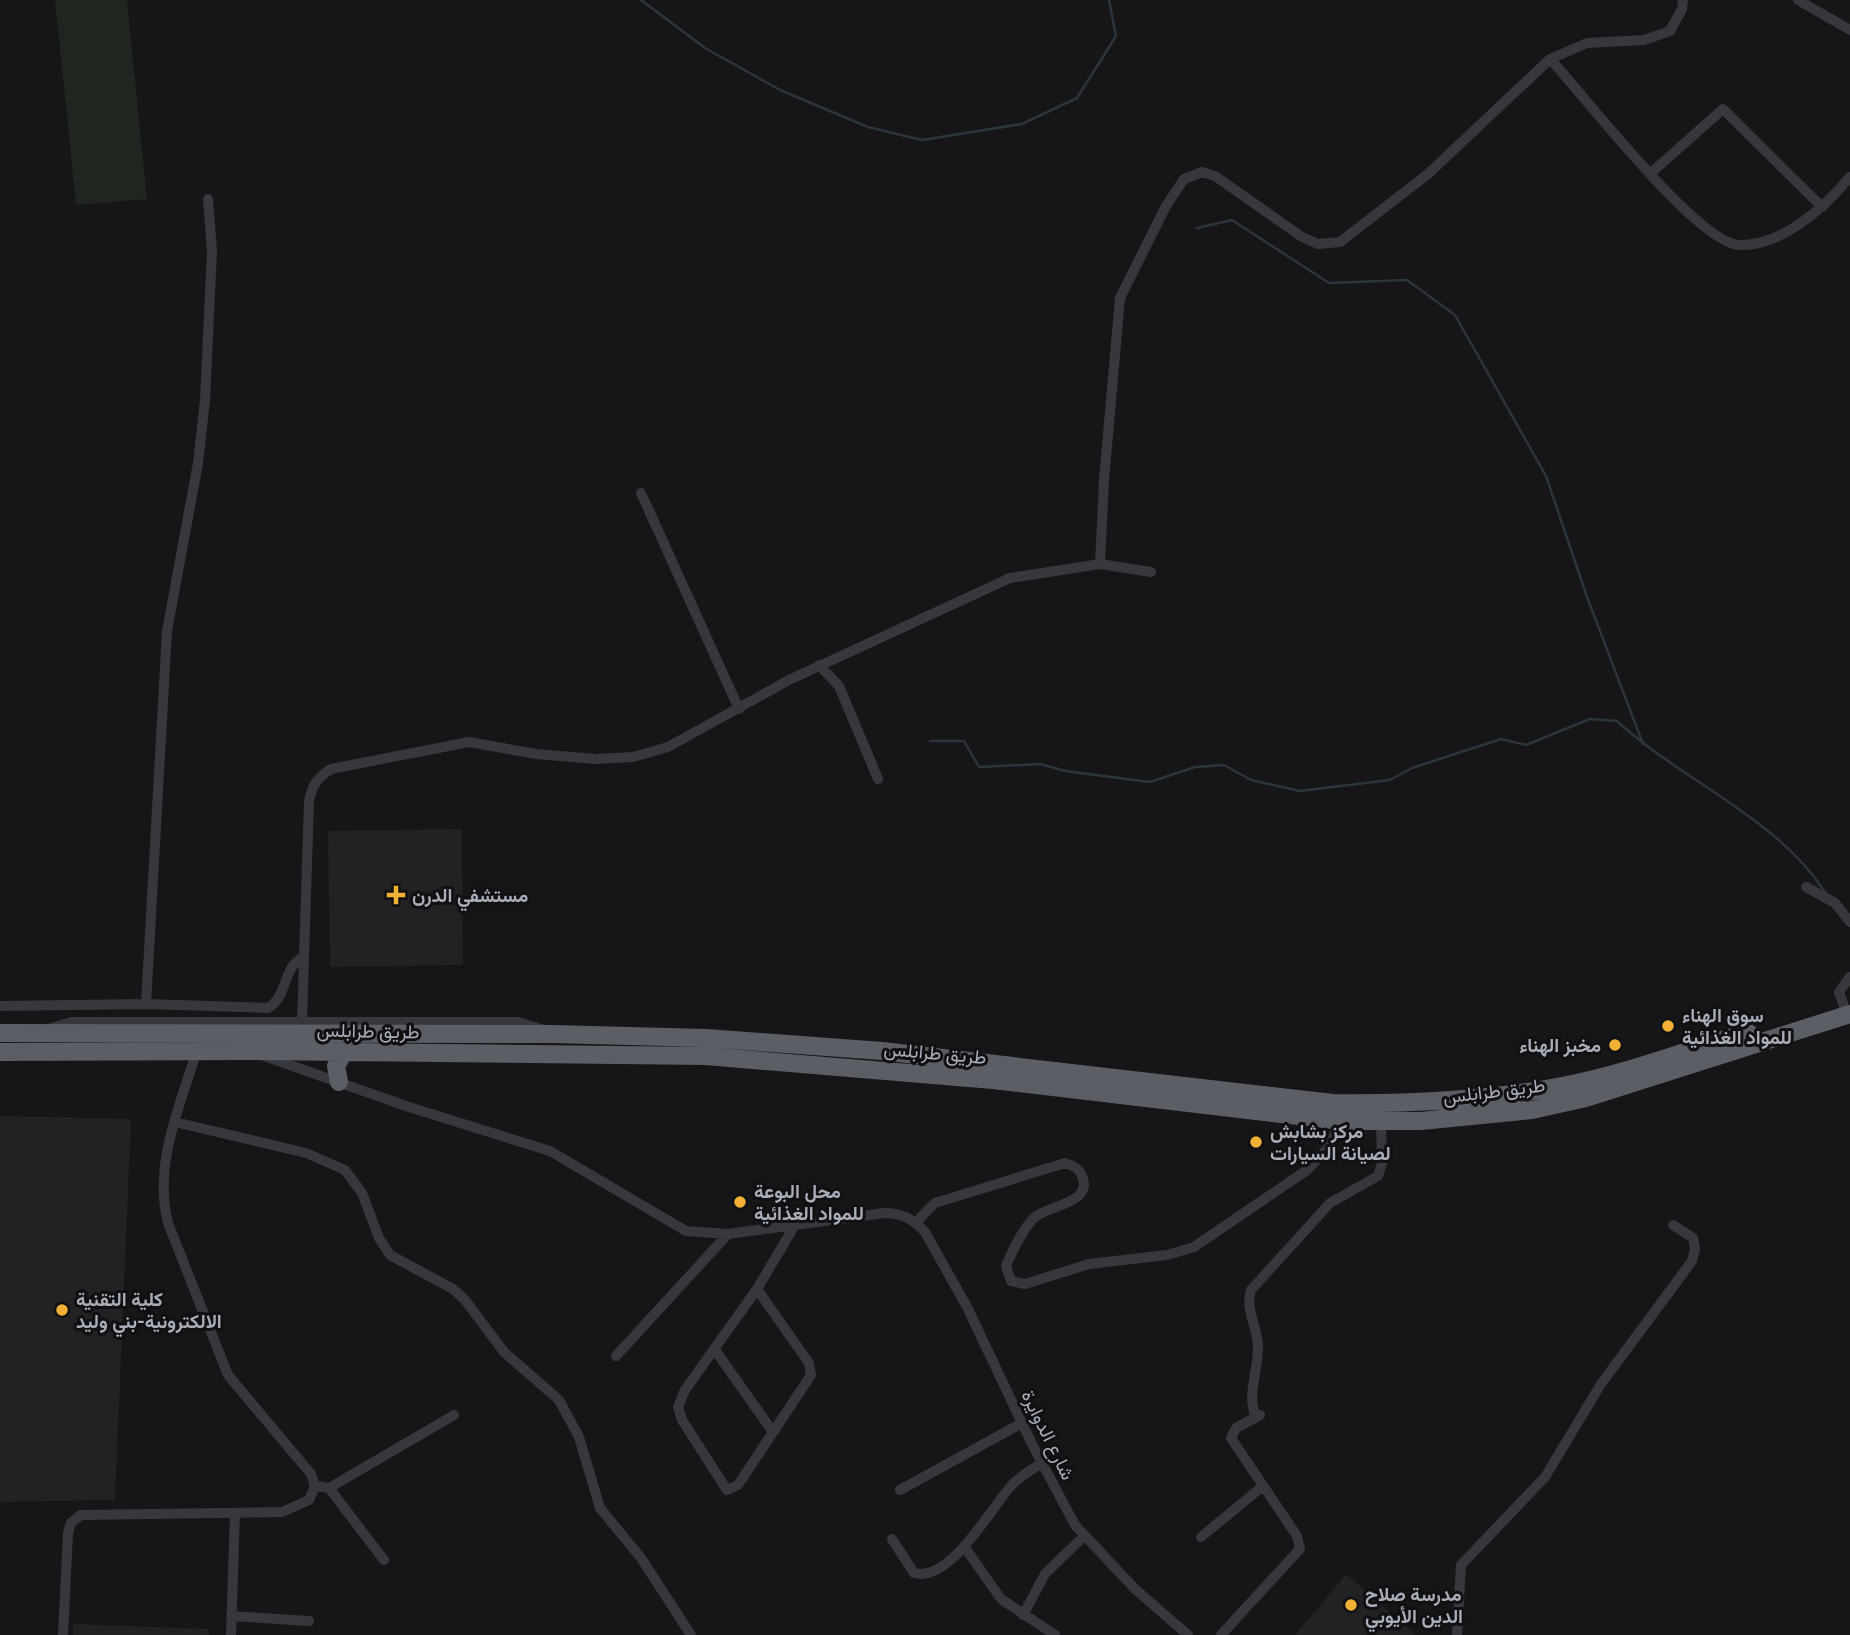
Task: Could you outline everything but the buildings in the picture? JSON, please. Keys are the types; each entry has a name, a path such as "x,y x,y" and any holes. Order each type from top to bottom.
{"highway":[{"name":"طريق طرابلس","path":"0,1052 250,1051 706,1056 993,1080 1340,1121 1381,1122 1475,1117 1532,1110 1586,1098 1848,1014"},
{"path":"0,1033 553,1034 706,1038 869,1050 1346,1104 1407,1104 1514,1094 1615,1072 1747,1032 1762,1043"},
{"path":"340,1082 336,1066 344,1052"}],"street":[{"path":"1100,564 1104,480 1120,298 1127,279 1166,206 1184,179 1202,172 1215,176 1302,237 1318,244 1340,242 1428,174 1550,59 1587,43 1644,40 1670,31 1682,9 1683,0"},
{"path":"1798,0 1850,30"},
{"path":"1550,59 1651,173 1710,233 1738,245 1782,234 1822,207 1850,177"},
{"path":"1651,173 1723,109 1822,207"},
{"path":"146,1004 167,631 198,463 205,400 212,251 208,199"},
{"path":"641,493 739,709"},
{"path":"302,1021 309,801 311,788 319,777 331,769 469,742 536,754 596,759 633,757 668,747 819,665 1010,578 1100,564 1152,572"},
{"path":"819,665 839,686 878,779"},
{"path":"1805,887 1835,903 1850,922"},
{"path":"0,1006 146,1004 268,1008 279,998 293,964 303,957"},
{"path":"1848,1014 1839,992 1850,977"},
{"path":"44,1034 71,1021 518,1022 553,1034"},
{"path":"63,1635 68,1533 76,1518 81,1515 292,1510 309,1500 315,1486 311,1474 229,1375 165,1211 163,1183 175,1122 197,1051"},
{"path":"250,1051 409,1107 550,1151 585,1169 673,1226 702,1234 728,1234 884,1213 895,1213 916,1222 927,1207 935,1203 1065,1163 1082,1174 1084,1186 1081,1193 1070,1202 1041,1212 1031,1221 1006,1266 1011,1281 1025,1284 1104,1261 1167,1255 1208,1240 1307,1170 1327,1149 1340,1121"},
{"path":"175,1122 306,1153 345,1170 362,1193 379,1238 390,1255 453,1289 465,1300 505,1352 548,1387 559,1400 579,1437 600,1508 641,1559 691,1635"},
{"path":"1221,1635 1298,1555 1300,1549 1297,1536 1231,1438 1236,1428 1258,1416 1252,1404 1258,1344 1249,1305 1251,1290 1330,1203 1376,1179 1382,1163 1381,1122"},
{"name":"شارع الدوايرة","path":"916,1222 925,1232 967,1307 1042,1463 1084,1536 1146,1600 1188,1635"},
{"path":"757,1289 811,1369 807,1382 733,1489 723,1486 682,1420 678,1407 685,1390 757,1289 795,1225"},
{"path":"1457,1635 1461,1565 1545,1477 1601,1384 1692,1261 1695,1249 1693,1238 1673,1225"},
{"path":"616,1356 728,1234"},
{"path":"715,1350 773,1432"},
{"path":"315,1486 329,1488 454,1415"},
{"path":"900,1490 1022,1423"},
{"path":"891,1539 909,1568 921,1575 966,1549 1013,1484 1042,1463"},
{"path":"1201,1537 1264,1486"},
{"path":"329,1488 384,1560"},
{"path":"231,1635 235,1513"},
{"path":"1023,1615 1027,1602 1053,1563 1084,1536"},
{"path":"966,1549 1001,1599 1055,1635"},
{"path":"232,1616 309,1620"}],"shaded area":[{"path":"55,0 127,0 147,199 76,205"},
{"name":"مستشفي الدرن","path":"462,829 463,965 330,967 328,831"},
{"name":"كلية التقنية الالكترونية-بني وليد","path":"0,1116 131,1119 115,1500 0,1502"},
{"name":"مدرسة صلاح الدين الأيوبي","path":"1346,1574 1416,1635 1295,1635"},
{"path":"73,1624 209,1629 209,1635 73,1635"}],"waterway":[{"path":"641,0 705,48 780,90 868,127 922,140 1022,124 1077,98 1116,36 1109,0"},
{"path":"1197,228 1232,220 1329,283 1407,280 1455,315 1546,476 1587,597 1643,744"},
{"path":"930,741 964,741 979,767 1041,764 1065,771 1150,782 1195,767 1224,765 1251,780 1300,791 1390,780 1412,768 1501,739 1526,745 1590,719 1617,721 1781,842 1825,892"}],"place":[{"name":"مستشفي الدرن","path":"396,895"},
{"name":"سوق الهناء للمواد الغذائية","path":"1668,1026"},
{"name":"مخبز الهناء","path":"1615,1045"},
{"name":"مركز بشابش لصيانة السيارات","path":"1256,1142"},
{"name":"محل البوعة للمواد الغذائية","path":"740,1202"},
{"name":"كلية التقنية الالكترونية-بني وليد","path":"62,1310"},
{"name":"مدرسة صلاح الدين الأيوبي","path":"1351,1605"}]}
